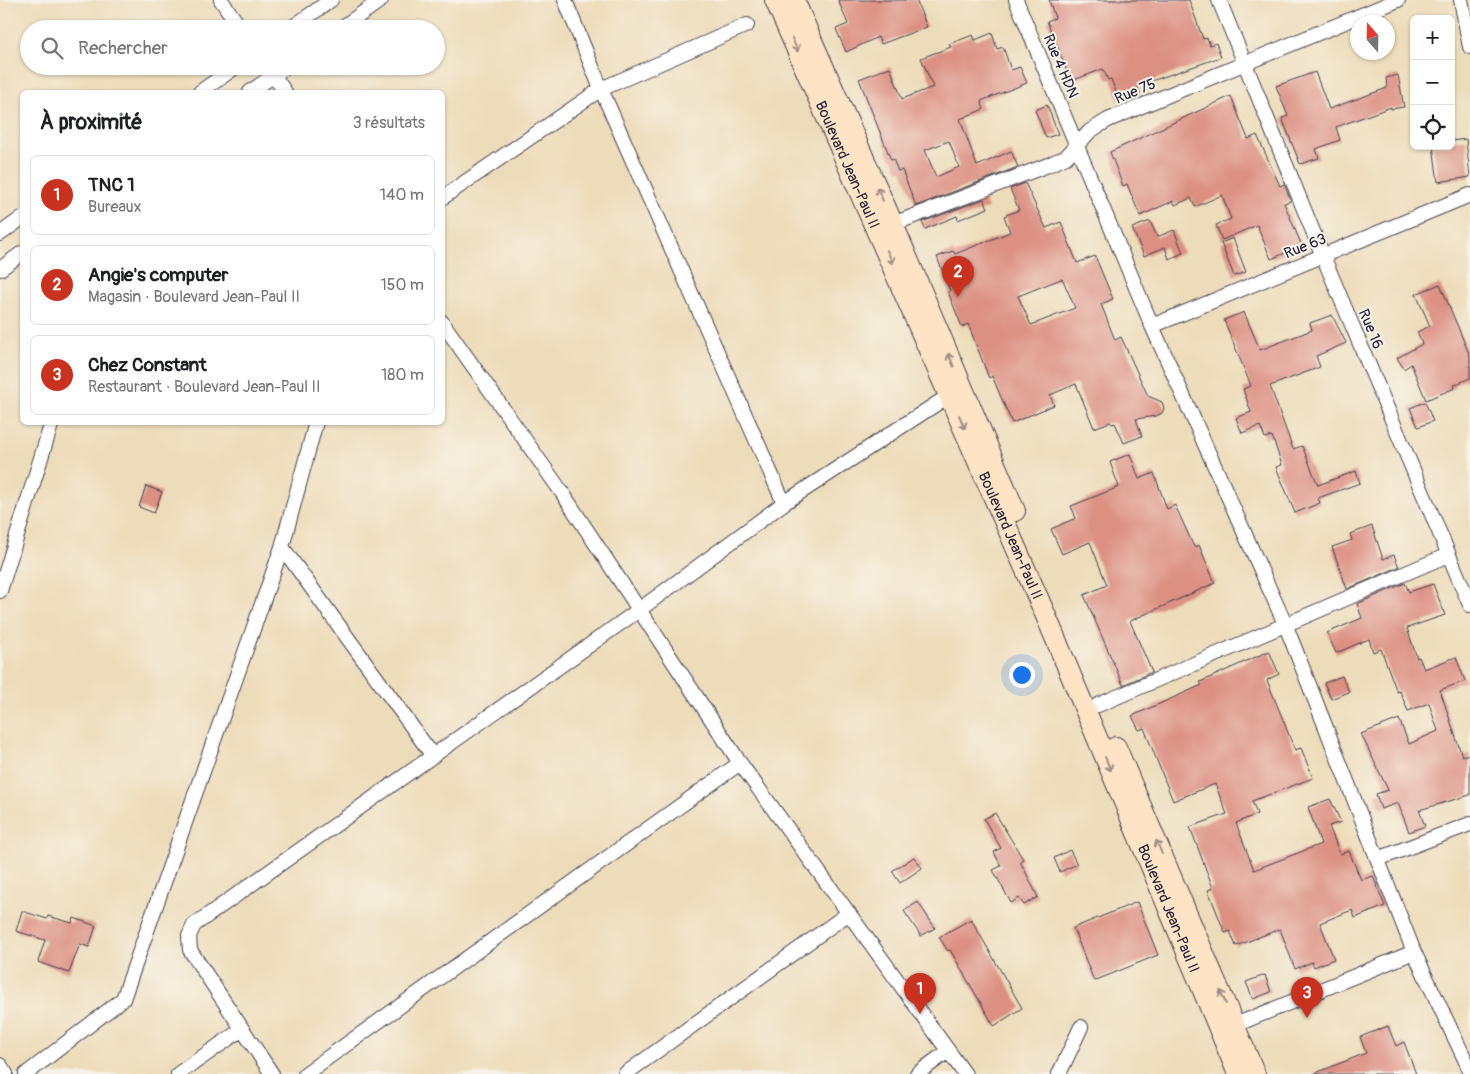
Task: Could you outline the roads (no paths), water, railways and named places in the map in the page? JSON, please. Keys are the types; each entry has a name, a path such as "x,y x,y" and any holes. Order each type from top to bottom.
{"main road":[{"name":"Boulevard Jean-Paul II","path":"775,0 1046,616 1238,1074"},
{"name":"Boulevard Jean-Paul II","path":"794,0 893,224 1255,1074"}],"street":[{"path":"221,0 234,20"},
{"path":"303,20 331,0"},
{"path":"353,20 381,0"},
{"path":"566,0 601,88 784,503"},
{"name":"Rue 4 HDN","path":"1016,0 1078,144 1152,326 1286,626 1414,952 1470,1070"},
{"name":"Rue 16","path":"1219,0 1323,256 1470,605"},
{"name":"Rue 75","path":"893,224 1048,165 1066,156 1090,131 1108,120 1398,0"},
{"path":"1461,0 1470,46"},
{"path":"445,196 601,88 747,25"},
{"path":"203,90 224,75"},
{"path":"252,90 266,75"},
{"path":"273,75 284,90"},
{"name":"Rue 63","path":"1152,326 1470,195"},
{"path":"0,234 20,219"},
{"path":"0,269 20,254"},
{"path":"445,326 563,494 740,763 965,1074"},
{"path":"272,1074 190,950 189,936 194,926 639,610 784,503 950,395"},
{"path":"0,591 51,425"},
{"path":"26,1074 123,999 282,548 315,425"},
{"path":"282,548 433,756"},
{"path":"1098,705 1448,555"},
{"path":"305,1074 740,763"},
{"path":"1378,858 1470,824"},
{"path":"625,1074 849,913"},
{"path":"1235,1025 1414,952"},
{"path":"1059,1074 1081,1027"},
{"path":"178,1074 242,1030"},
{"path":"917,1074 948,1051"},
{"path":"0,1065 6,1074"}],"place":[{"name":"Angie's computer","path":"958,297"},
{"name":"TNC 1","path":"920,1014"},
{"name":"Chez Constant","path":"1307,1018"}]}
